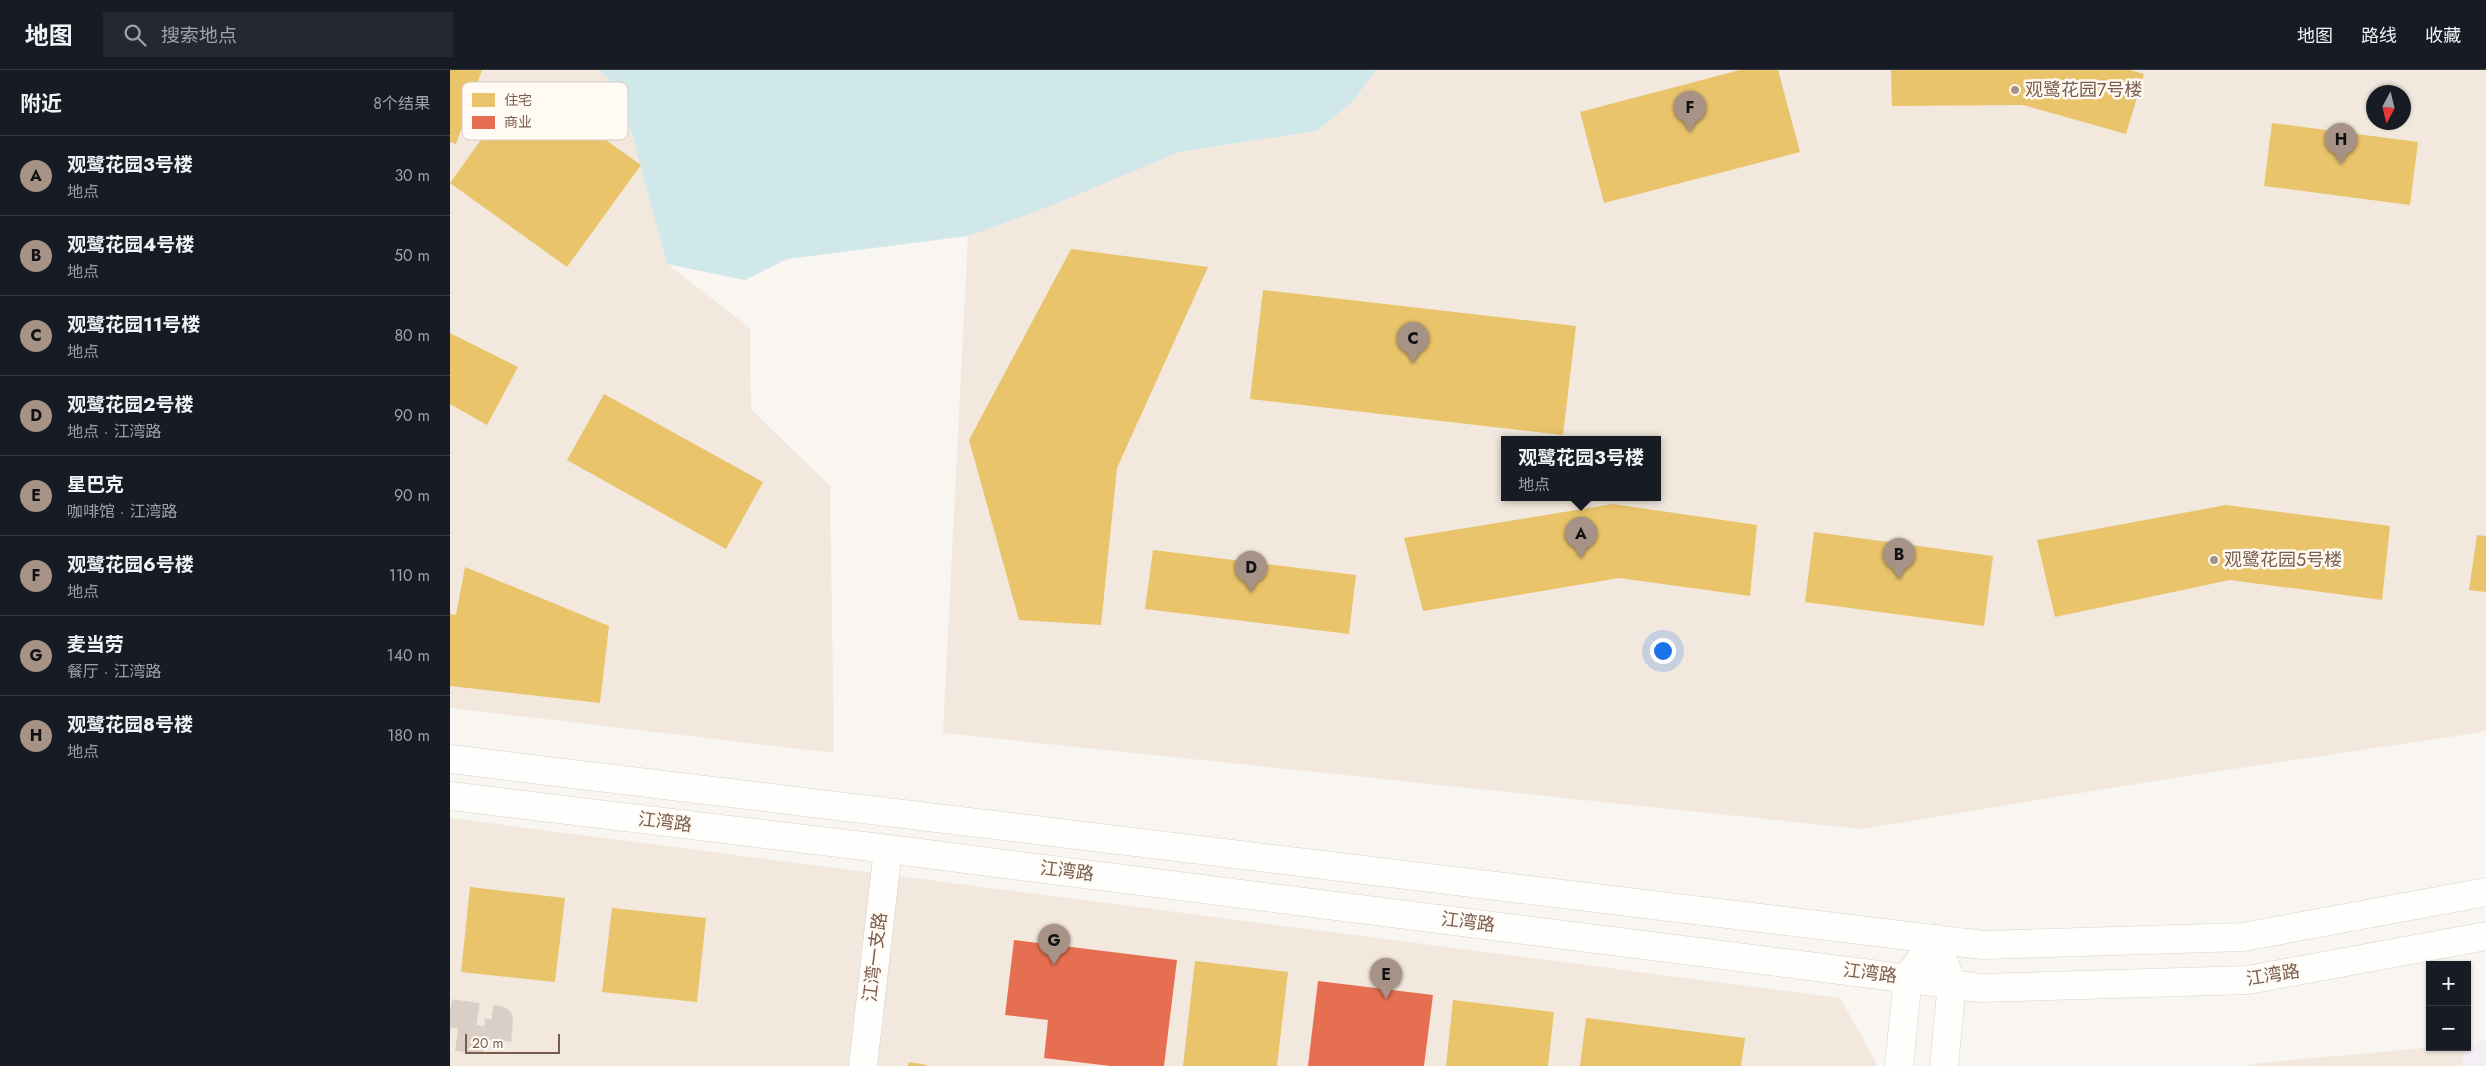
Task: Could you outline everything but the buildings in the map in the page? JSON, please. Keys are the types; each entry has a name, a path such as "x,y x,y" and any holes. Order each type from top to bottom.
{"main road":[{"name":"江湾路","path":"450,759 1983,945 2243,937 2486,892"},
{"name":"江湾路","path":"450,796 888,848 1981,988 2248,980 2486,936"},
{"name":"江湾一支路","path":"863,1066 888,848"},
{"path":"1899,1066 1908,978 1935,939"},
{"path":"1935,939 1952,983 1944,1066"}],"shaded area":[{"path":"450,70 599,70 612,82 462,82 462,140 628,140 628,120 667,264 750,328 751,409 830,486 834,753 450,708"},
{"path":"1376,70 2486,70 2486,730 2179,777 1862,829 943,733 968,236 1179,152 1317,131 1354,100"},
{"path":"450,818 1840,998 1876,1062 1876,1066 450,1066"},
{"path":"2486,1040 2486,1066 2462,1066 2464,1051 2471,1051 2471,1043"},
{"path":"2426,1048 2426,1051 2464,1051 2462,1066 2244,1066 2268,1062"}],"water":[{"path":"599,70 1376,70 1354,100 1317,131 1179,152 1048,207 968,236 787,259 745,280 667,264 628,120 628,82 612,82"}],"tunnel":[{"path":"450,1013 499,1020 497,1042 450,1036"}],"place":[{"name":"观鹭花园7号楼","path":"2015,90"},
{"name":"观鹭花园6号楼","path":"1690,132"},
{"name":"观鹭花园8号楼","path":"2341,164"},
{"name":"观鹭花园11号楼","path":"1413,363"},
{"name":"观鹭花园3号楼","path":"1581,558"},
{"name":"观鹭花园5号楼","path":"2214,560"},
{"name":"观鹭花园4号楼","path":"1899,579"},
{"name":"观鹭花园2号楼","path":"1251,592"},
{"name":"麦当劳","path":"1054,965"},
{"name":"星巴克","path":"1386,999"}]}
